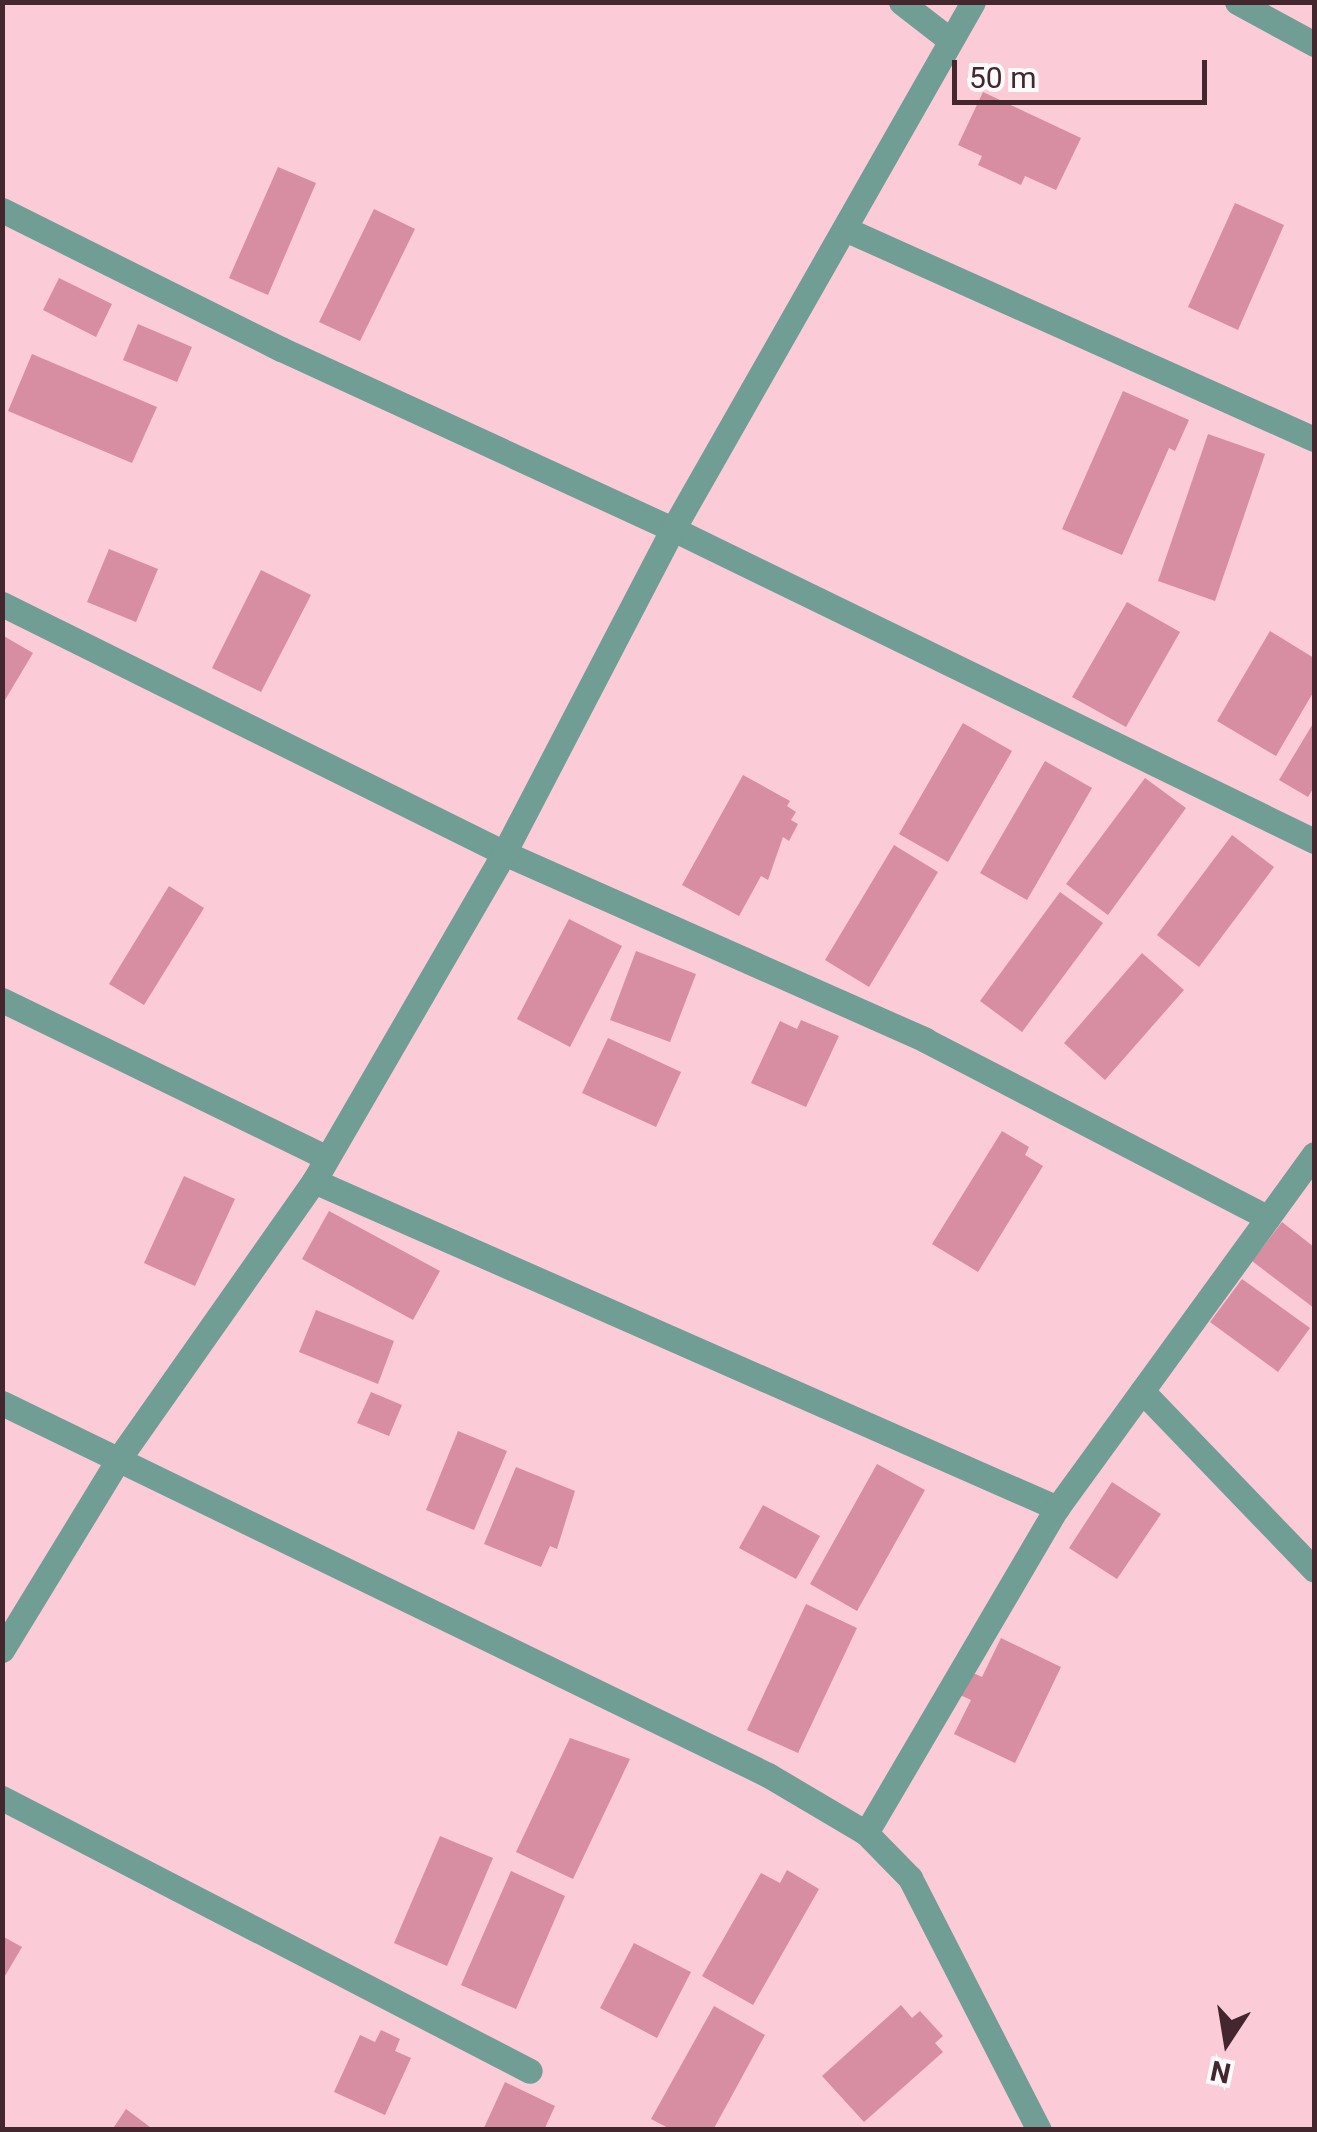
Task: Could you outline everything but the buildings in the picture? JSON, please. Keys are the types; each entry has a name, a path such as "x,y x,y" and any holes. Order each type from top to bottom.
{"street":[{"path":"900,2 950,40"},
{"path":"2,1650 120,1457 320,1170 504,854 674,529 974,2"},
{"path":"1237,2 1314,44"},
{"path":"2,210 280,349 674,529 1314,841"},
{"path":"845,229 1314,439"},
{"path":"2,604 504,854 925,1040 1268,1218"},
{"path":"2,1000 320,1170 1057,1508"},
{"path":"866,1833 1057,1508 1314,1154"},
{"path":"1142,1390 1314,1570"},
{"path":"2,1403 768,1775 866,1833 910,1878 1039,2130"},
{"path":"2,1798 530,2071"}]}
